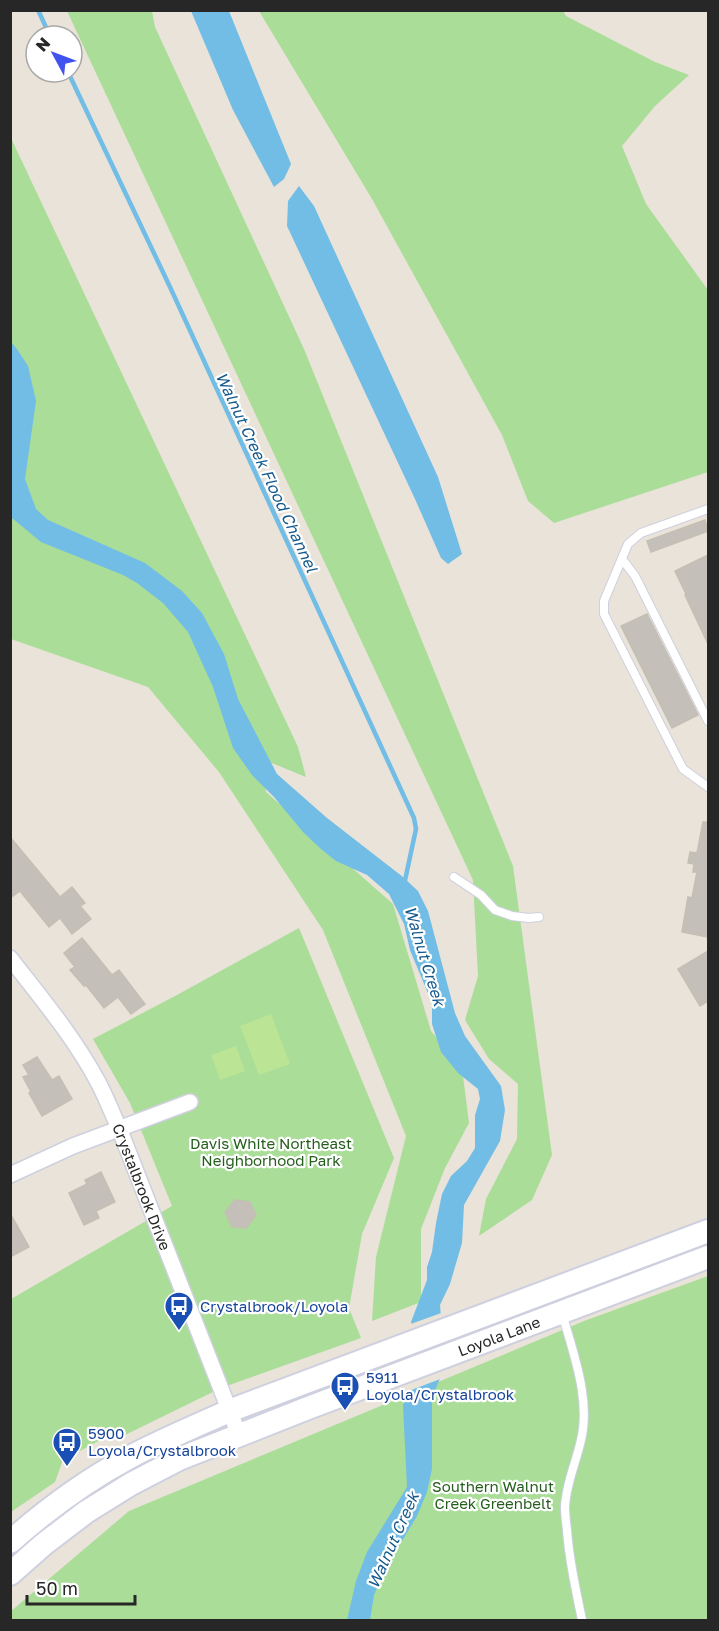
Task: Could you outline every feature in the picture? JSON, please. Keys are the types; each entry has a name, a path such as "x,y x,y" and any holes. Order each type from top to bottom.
{"main road":[{"name":"Loyola Lane","path":"10,1542 62,1501 127,1458 165,1439 230,1411 708,1231"},
{"name":"Loyola Lane","path":"10,1574 67,1526 131,1484 179,1459 708,1257"},
{"path":"555,1289 561,1312"}],"street":[{"name":"Crystalbrook Drive","path":"10,958 81,1052 98,1083 119,1128 239,1435"},
{"path":"10,1175 73,1146 190,1102"}],"lane":[{"path":"708,509 641,533 628,544 604,601 604,614 683,769 708,787"},
{"path":"622,559 635,576 708,721"},
{"path":"454,877 481,895 495,910 512,916 539,917"},
{"path":"561,1312 575,1362 584,1422 581,1440 569,1477 565,1507 569,1555 582,1620"}],"green space":[{"path":"67,11 152,11 155,27 304,349 513,866 552,1155 532,1200 479,1236 486,1199 517,1139 518,1084 489,1059 465,1020 478,976 473,880 84,47 84,24 73,24"},
{"path":"259,11 563,11 566,16 655,62 689,75 655,106 622,146 646,204 708,290 708,472 554,523 528,501 502,435 372,199"},
{"path":"10,136 298,747 306,777 262,759 266,792 393,904 431,1031 462,1068 469,1123 445,1168 421,1229 421,1302 372,1321 376,1257 406,1136 323,930 219,772 148,687 11,639"},
{"name":"Davis White Northeast Neighborhood Park","path":"299,928 394,1158 362,1234 349,1308 361,1338 221,1388 125,1435 106,1437 63,1460 55,1482 11,1512 11,1299 172,1206 130,1103 93,1039"},
{"path":"271,1014 290,1064 259,1075 240,1026"},
{"path":"236,1046 245,1071 220,1080 211,1055"},
{"name":"Southern Walnut Creek Greenbelt","path":"708,1276 708,1620 11,1620 10,1612 129,1511 584,1321"}],"water":[{"path":"191,11 229,11 291,164 284,179 274,187 233,110"},
{"path":"299,186 314,206 438,477 462,554 448,564 441,558 287,226 288,201"},
{"name":"Walnut Creek","path":"10,341 28,366 36,401 25,479 36,509 48,520 145,563 182,591 202,613 224,654 238,699 277,774 327,818 418,891 428,911 455,1013 465,1036 501,1086 505,1110 500,1141 464,1205 462,1243 450,1284 440,1305 445,1366 432,1398 432,1469 427,1492 417,1516 384,1571 374,1595 370,1620 347,1620 356,1581 367,1552 407,1487 403,1405 416,1381 421,1359 411,1322 427,1280 427,1267 432,1252 442,1194 451,1176 467,1161 475,1148 475,1115 480,1099 478,1089 458,1073 441,1052 432,1024 432,1003 410,950 404,924 389,894 367,875 336,861 321,849 252,775 233,748 213,687 188,632 163,603 137,583 123,575 41,542 12,518 10,513"}],"pier":[{"path":"444,1312 448,1366 443,1378 406,1392 413,1380 418,1359 408,1325"}],"building":[{"path":"705,520 708,531 651,552 647,541"},
{"path":"708,555 708,644 675,571"},
{"path":"647,614 698,715 672,728 621,626"},
{"path":"703,822 708,822 708,937 682,932 688,897 692,898 697,872 693,872 694,864 688,863 690,852 697,853"},
{"path":"10,837 60,897 72,887 85,903 80,906 91,919 72,934 60,918 49,927 20,891 10,898"},
{"path":"82,938 112,975 119,970 145,1004 131,1014 118,997 104,1008 86,985 84,986 70,970 75,967 64,953"},
{"path":"708,951 708,1001 700,1006 678,969"},
{"path":"37,1057 52,1080 59,1076 72,1099 42,1116 23,1077 29,1075 23,1065"},
{"path":"101,1172 115,1202 96,1211 99,1218 84,1225 69,1193 87,1184 85,1180"},
{"path":"235,1200 250,1202 256,1215 246,1228 232,1227 225,1212"},
{"path":"10,1213 29,1247 10,1257"}],"waterway":[{"name":"Walnut Creek Flood Channel","path":"38,10 44,24"},
{"name":"Walnut Creek Flood Channel","path":"74,84 170,287 414,818 416,829 404,885"}],"place":[{"name":"Crystalbrook/Loyola","path":"179,1332"},
{"name":"5911 Loyola/Crystalbrook","path":"345,1412"},
{"name":"5900 Loyola/Crystalbrook","path":"67,1468"}]}
